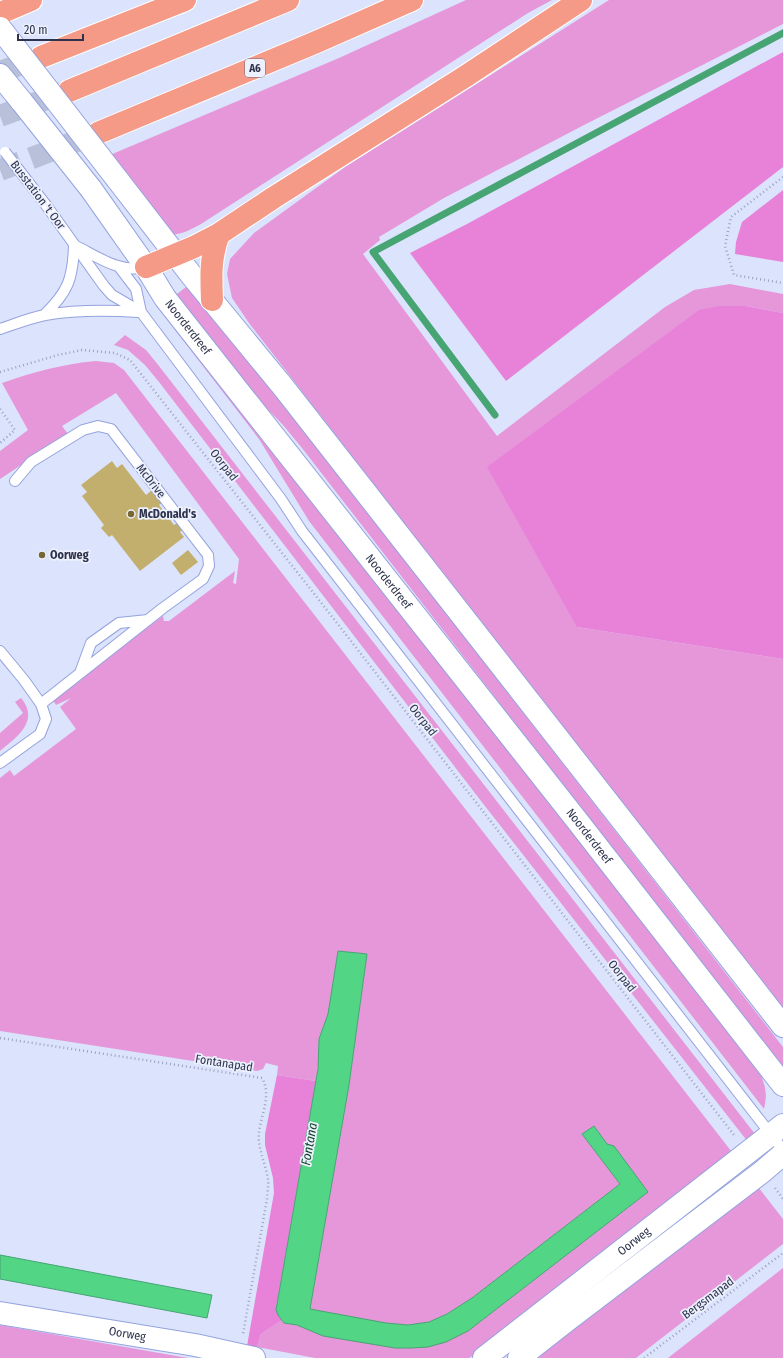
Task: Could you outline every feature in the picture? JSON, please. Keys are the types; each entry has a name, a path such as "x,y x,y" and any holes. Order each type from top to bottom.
{"highway":[{"path":"1,20 31,0"},
{"path":"41,57 184,0"},
{"path":"69,91 288,0"},
{"name":"A6","path":"98,133 314,43 412,0"},
{"path":"146,267 219,234 273,198 466,76 581,0"},
{"path":"212,300 212,260 219,234"}],"street":[{"path":"1,20 117,179 175,255 284,388 783,1026"},
{"name":"Noorderdreef","path":"0,75 91,189 170,304 580,823 783,1085"},
{"name":"Oorweg","path":"484,1358 747,1152 779,1136"},
{"name":"Oorweg","path":"519,1358 762,1172 783,1154"},
{"name":"Oorweg","path":"0,1313 195,1345 247,1356"}],"lane":[{"name":"Busstation 't Oor","path":"0,146 46,204 104,286 112,295 141,312"},
{"name":"Busstation 't Oor","path":"74,245 120,268 137,270 146,267"},
{"path":"44,315 59,301 70,278 73,265 74,245"},
{"name":"Busstation 't Oor","path":"120,268 136,289 141,312"},
{"path":"0,329 44,315 117,310 141,312 281,499 307,537 779,1136"},
{"name":"McDrive","path":"15,481 31,462 83,430 98,426 111,429 208,555 209,566 203,579 41,704"},
{"path":"80,674 91,643 119,623 148,620"},
{"path":"0,651 24,680 41,704 46,719 40,734 0,763"}],"path":[{"path":"783,177 731,218 725,246 734,274 783,283"},
{"name":"Oorpad","path":"0,372 58,355 82,350 115,353 130,360 318,599 747,1152"},
{"path":"0,409 14,430 0,443"},
{"name":"Fontanapad","path":"0,1038 262,1078 266,1085 266,1095 259,1142 268,1182 247,1356"},
{"path":"762,1172 783,1199"},
{"name":"Bergsmapad","path":"644,1358 783,1253"}],"shaded area":[{"path":"466,0 552,0 528,13 201,224 189,230 176,234 166,234 110,155 339,58"},
{"path":"609,0 783,0 783,24 444,198 379,237 380,240 363,254 497,436 665,307 694,290 730,284 783,294 783,313 746,306 577,627 783,659 783,1013 249,323 232,298 227,274 230,259 254,233 345,167"},
{"path":"783,52 783,167 506,381 410,253 467,224"},
{"path":"783,190 783,262 735,254 736,242 742,222"},
{"path":"190,284 783,1047 783,1069 302,448 283,425 235,376 173,297"},
{"path":"164,305 758,1069 765,1088 766,1098 764,1109 309,521 259,439 159,309"},
{"path":"719,306 746,306 783,313 783,659 577,627 487,467 699,310"},
{"path":"125,335 146,350 159,366 755,1134 748,1142 481,801 159,382 145,365 128,350 114,345"},
{"path":"96,361 114,363 124,370 735,1156 496,1342 469,1358 315,1358 257,1347 261,1334 282,1320 284,1323 395,1348 415,1348 432,1345 449,1339 468,1331 648,1192 607,1144 594,1126 582,1134 620,1184 472,1298 429,1322 402,1325 370,1321 310,1309 349,1085 367,954 338,951 328,1014 319,1039 316,1081 277,1075 278,1066 266,1063 263,1069 257,1071 0,1031 0,778 10,770 14,776 76,729 60,707 71,698 56,705 53,700 163,616 164,621 169,621 235,571 233,583 236,584 239,559 116,393 62,426 68,434 0,479 0,451 28,430 2,383 48,369"},
{"path":"21,698 26,706 28,714 27,721 19,734 0,751 0,733 23,713 15,702"},
{"path":"277,1075 316,1081 276,1309 282,1320 261,1334 257,1347 247,1346 274,1193 273,1178 265,1145 265,1134"},
{"path":"755,1183 783,1219 783,1244 636,1358 529,1358"},
{"path":"783,1268 783,1358 668,1358"},
{"path":"0,1325 188,1358 0,1358"}],"water":[{"name":"Fontana","path":"338,951 367,954 349,1085 310,1309 386,1323 408,1325 429,1322 447,1314 472,1298 620,1184 582,1134 594,1126 607,1144 614,1146 648,1192 468,1331 446,1342 428,1347 395,1348 323,1336 297,1325 284,1323 276,1310 318,1069 319,1039 328,1014"},
{"path":"0,1255 212,1295 207,1318 0,1279"}],"building":[{"name":"McDonald's","path":"112,461 117,468 122,464 146,495 152,490 162,503 159,505 174,525 177,523 182,530 180,532 184,537 140,571 112,535 109,537 101,528 104,525 82,496 87,492 81,485"},
{"path":"188,550 198,562 181,575 172,563"}],"waterway":[{"path":"495,415 373,252 783,33"}],"tunnel":[{"path":"0,72 41,57"},
{"path":"0,116 69,91"},
{"path":"0,170 98,133"}],"place":[{"name":"McDonald's","path":"131,514"},
{"name":"Oorweg","path":"42,555"}]}
